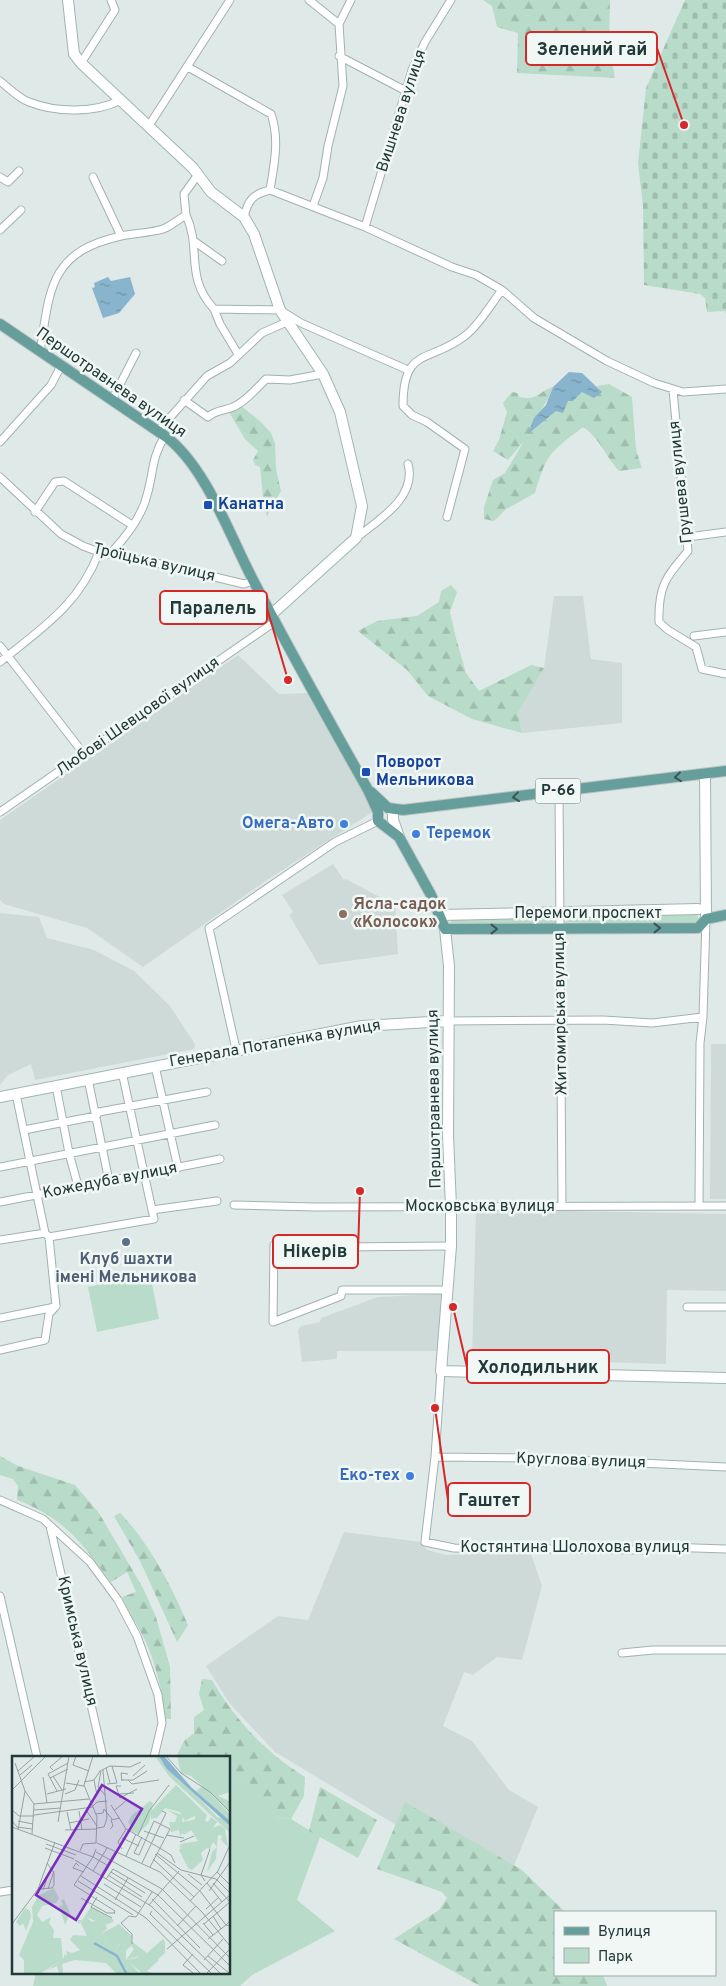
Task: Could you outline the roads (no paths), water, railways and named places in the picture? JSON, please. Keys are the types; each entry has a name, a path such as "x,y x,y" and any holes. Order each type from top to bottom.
{"main road":[{"name":"Першотравнева вулиця","path":"0,324 162,434 186,455 200,476 254,581 368,790 379,819 399,837 441,915 445,929"},
{"name":"Р-66","path":"389,808 422,809 726,771"},
{"name":"Першотравнева вулиця","path":"368,790 389,808"},
{"name":"Перемоги проспект","path":"445,929 698,928 706,919 726,915"}],"street":[{"path":"68,0 74,54 80,63 192,168 211,192 244,217 254,234 280,310 323,374 346,429 362,506 356,538"},
{"path":"80,63 116,10 111,0"},
{"path":"148,127 230,0"},
{"path":"309,0 339,24"},
{"path":"313,206 323,178 328,146 343,86 339,24 351,0"},
{"name":"Вишнева вулиця","path":"365,227 412,70 425,42 451,0"},
{"path":"340,56 406,91"},
{"path":"188,67 271,114 276,126 276,151 270,190"},
{"path":"0,81 28,102 51,108 84,110 108,106 121,100"},
{"path":"0,177 8,182 19,171"},
{"path":"197,176 184,194 186,215 194,241 193,261 197,280 206,300 214,309 220,324 238,354"},
{"path":"93,177 121,236"},
{"path":"244,217 247,205 252,197 270,190 365,227 476,275 502,290 534,318 607,361 673,390 708,391 726,389"},
{"path":"0,230 20,210"},
{"path":"40,352 50,294 55,278 64,265 83,249 121,236 164,228 186,215"},
{"path":"194,241 222,261"},
{"path":"446,517 464,449 428,422 412,415 402,406 403,390 408,370 423,356 448,347 467,334 502,290"},
{"path":"214,309 280,310 301,323 408,370"},
{"path":"110,554 124,539 145,502 155,452 162,434 184,400 207,376 230,363 238,354 270,328 289,321"},
{"path":"112,400 136,353"},
{"path":"0,442 51,385 61,366"},
{"path":"184,400 208,417 212,413 236,406 254,392 266,379 290,380 323,374"},
{"name":"Грушева вулиця","path":"673,390 688,550 666,577 658,605 659,622 668,630 696,647 702,669 726,674"},
{"name":"Любові Шевцової вулиця","path":"0,812 274,618 356,538 405,494 410,482 408,464"},
{"name":"Троїцька вулиця","path":"0,477 60,534 98,552 156,562 244,584 254,581"},
{"name":"Троїцька вулиця","path":"35,512 55,482 64,480 132,525"},
{"path":"688,537 726,532"},
{"path":"0,662 44,626 76,596 90,575 98,552"},
{"path":"694,636 726,632"},
{"path":"0,646 84,754"},
{"path":"699,1205 700,1042 703,1018 707,899 705,774"},
{"name":"Житомирська вулиця","path":"559,791 562,1206"},
{"path":"235,1047 209,928 336,842 379,819 382,808 389,808 394,815 393,820 388,824 379,819"},
{"name":"Першотравнева вулиця","path":"393,820 399,837"},
{"path":"706,919 698,909 707,899"},
{"name":"Перемоги проспект","path":"441,915 561,914 698,909"},
{"name":"Першотравнева вулиця","path":"441,1371 451,1246 448,1135 449,966 445,929"},
{"name":"Генерала Потапенка вулиця","path":"0,1097 155,1066 235,1047 362,1026 448,1021 603,1020 652,1023 703,1018"},
{"path":"155,1066 172,1134 178,1168"},
{"path":"0,1240 47,1235 154,1218 128,1108 122,1072"},
{"path":"88,1079 109,1181"},
{"path":"56,1086 69,1153 78,1186"},
{"path":"24,1130 96,1116 99,1112 207,1092"},
{"path":"0,1350 45,1340 49,1314 56,1306 47,1235 29,1161 16,1094"},
{"name":"Кожедуба вулиця","path":"0,1167 216,1126"},
{"name":"Кожедуба вулиця","path":"0,1202 220,1159"},
{"path":"152,1210 217,1202"},
{"name":"Московська вулиця","path":"234,1205 451,1207 726,1206"},
{"path":"447,1290 342,1290 341,1296 273,1322 274,1246 335,1248 451,1246"},
{"path":"0,1318 56,1306"},
{"path":"687,1307 726,1307"},
{"path":"435,1457 441,1371 726,1378"},
{"name":"Круглова вулиця","path":"435,1457 542,1458 726,1467"},
{"name":"Костянтина Шолохова вулиця","path":"435,1457 425,1542 454,1548 644,1550 665,1547 726,1549"},
{"path":"0,1500 43,1519 90,1562 118,1600 137,1636 158,1695 162,1723 154,1756"},
{"name":"Кримська вулиця","path":"50,1526 103,1756"},
{"path":"0,1596 37,1756"},
{"path":"622,1653 653,1650 726,1650"}],"water":[{"path":"108,277 111,281 130,277 135,294 119,313 103,318 92,288 95,287 94,283"},
{"path":"569,372 582,373 602,392 594,398 582,392 573,401 568,401 563,413 556,411 528,434 534,418 546,405 553,387"}],"place":[{"name":"Зелений гай","path":"684,125"},
{"name":"Канатна","path":"208,505"},
{"name":"Паралель","path":"288,680"},
{"name":"Поворот Мельникова","path":"366,772"},
{"name":"Омега-Авто","path":"344,824"},
{"name":"Теремок","path":"416,834"},
{"name":"Ясла-садок «Колосок»","path":"343,914"},
{"name":"Нікерів","path":"360,1191"},
{"name":"Клуб шахти імені Мельникова","path":"126,1242"},
{"name":"Холодильник","path":"453,1307"},
{"name":"Гаштет","path":"435,1408"},
{"name":"Еко-тех","path":"410,1476"}]}
